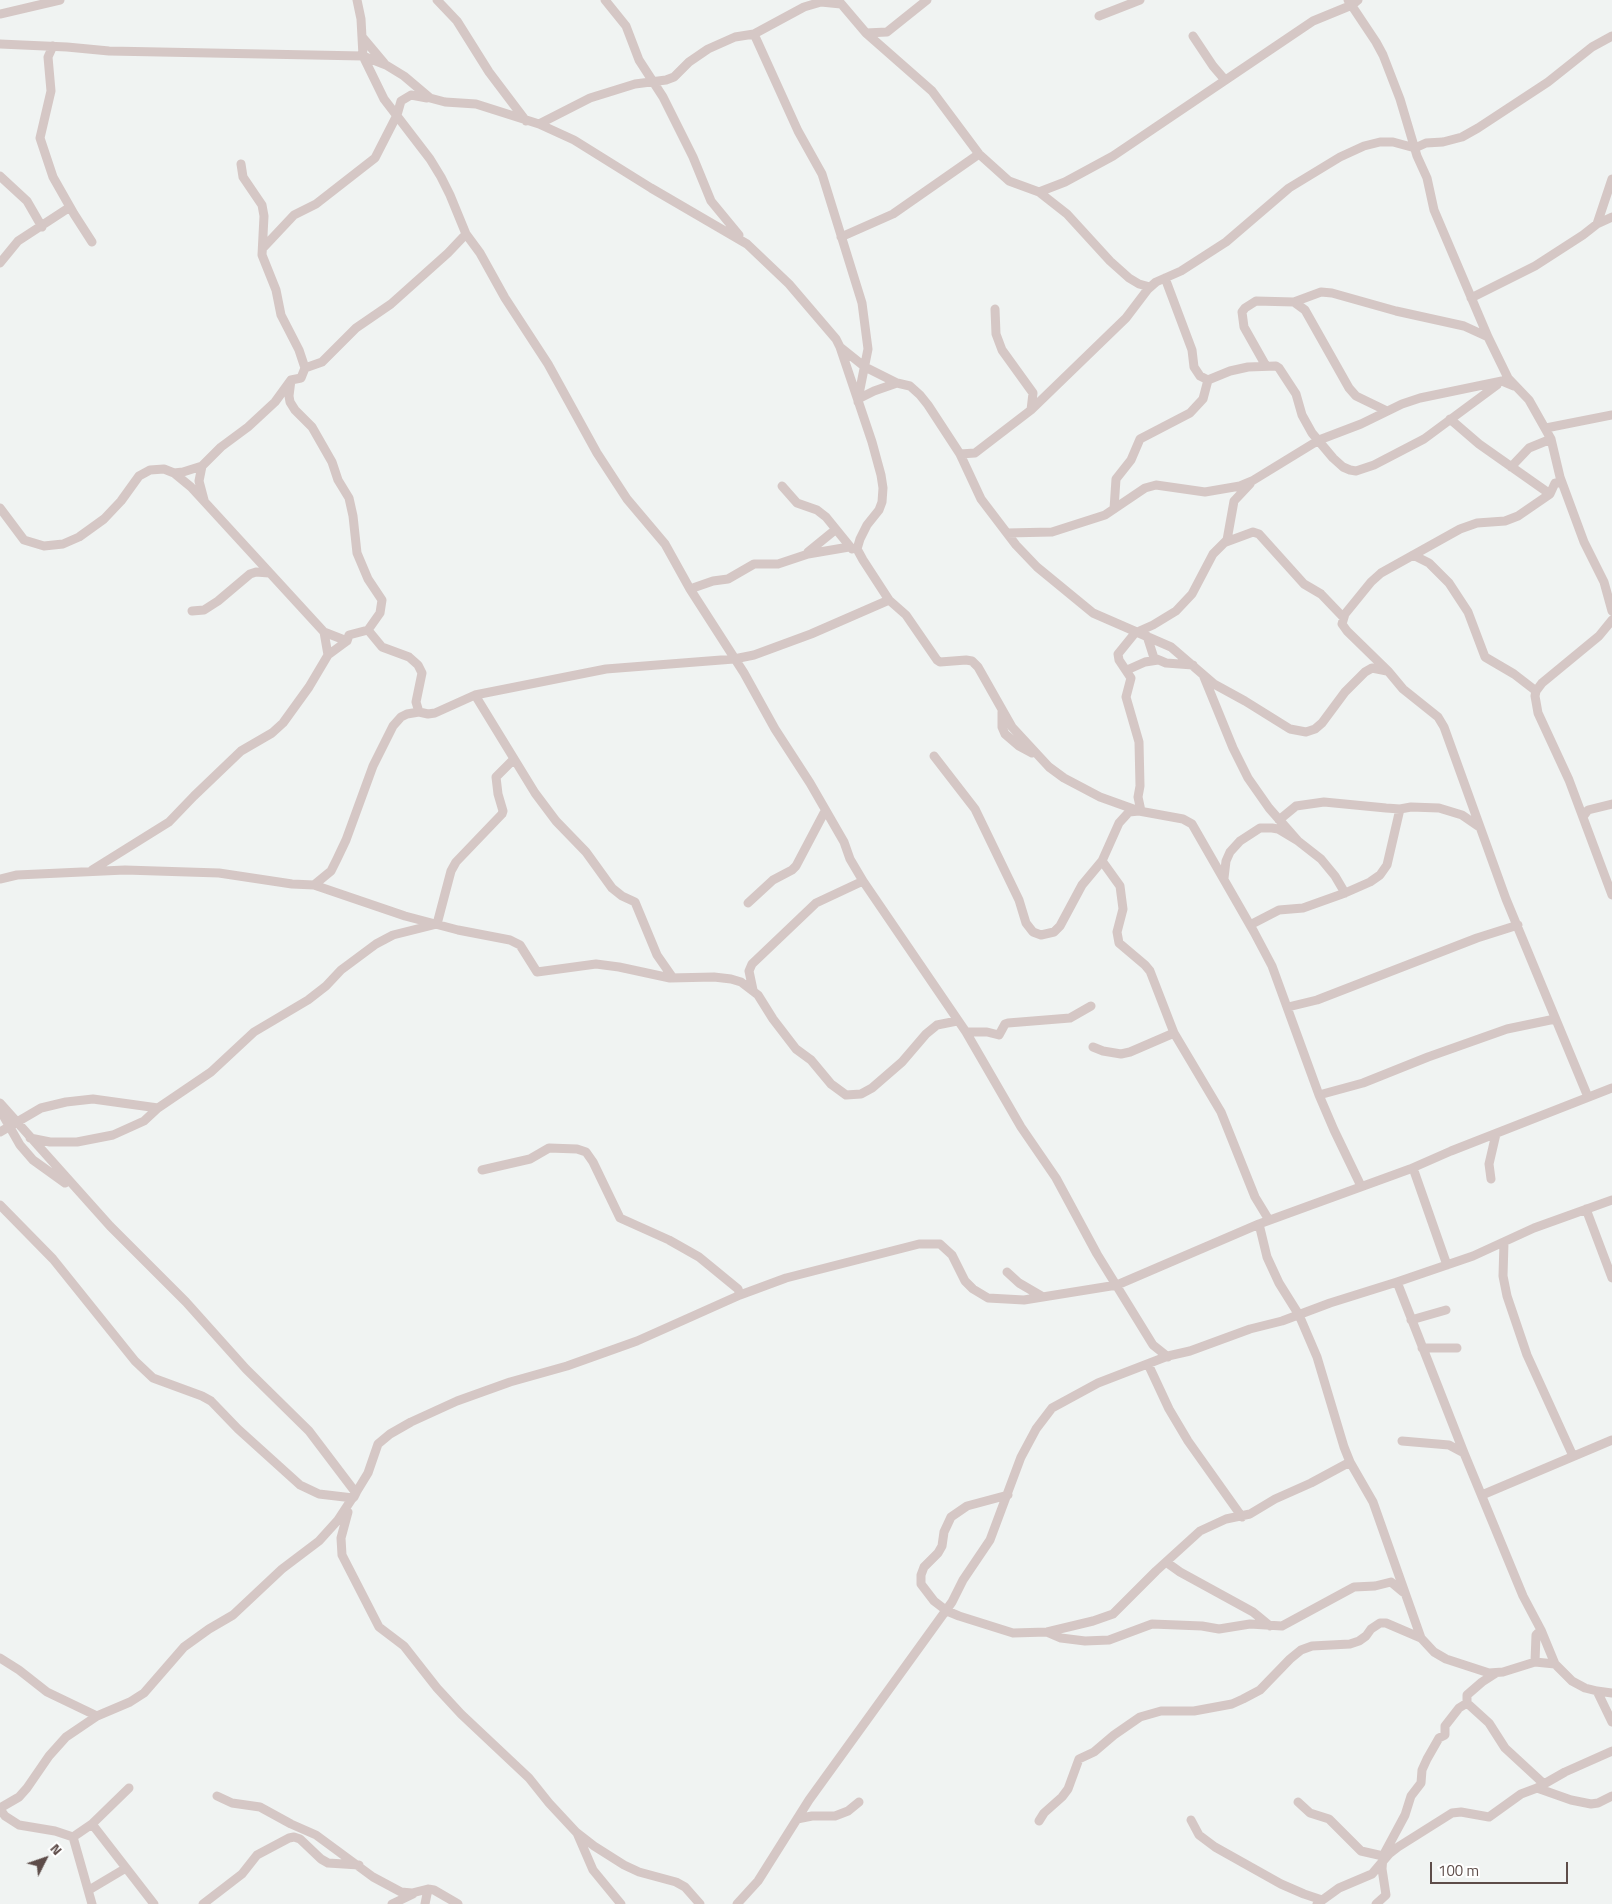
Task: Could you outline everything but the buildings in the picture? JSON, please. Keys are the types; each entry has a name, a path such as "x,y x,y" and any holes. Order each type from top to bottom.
{"street":[{"path":"0,14 60,0"},
{"path":"357,0 363,38 363,56 384,99 441,177 466,234 480,253 505,298 548,364 597,453 627,499 665,544 690,589 744,672 775,729 844,842 850,859 863,881 966,1032 1021,1127 1056,1178 1097,1254 1153,1345 1168,1357"},
{"path":"437,0 457,21 489,72 527,121"},
{"path":"605,0 624,22 639,60 663,97 693,157 712,202 747,244 789,284 840,347 865,367 897,384 910,386 920,395 940,421 960,454 981,499 1007,533 1037,567 1093,613 1172,648 1214,684 1245,700 1290,728 1306,732 1315,729 1322,723 1345,692 1366,672 1372,668 1388,671"},
{"path":"866,33 887,32 927,0"},
{"path":"1099,16 1140,0"},
{"path":"539,124 590,98 634,84 674,77 689,62 708,49 735,37 754,34 804,7 821,2 840,2 866,33 932,91 979,154 1009,181 1039,192 1067,214 1110,261 1129,278 1139,284 1150,286"},
{"path":"1039,192 1065,182 1113,156 1314,21 1353,2 1383,55 1427,178 1434,210 1488,338 1508,378 1529,400 1551,439 1562,483 1584,542 1604,582 1612,611"},
{"path":"754,34 798,131 822,174 862,303 868,349 858,401"},
{"path":"1193,36 1225,80"},
{"path":"967,471 975,453 1031,410 1126,318 1150,286 1181,271 1226,242 1289,188 1347,153 1380,142 1393,142 1415,148 1426,143 1452,140 1478,128 1548,82 1592,47 1612,36"},
{"path":"363,38 386,65"},
{"path":"0,44 53,46 109,52 363,56 386,65 404,76 430,98"},
{"path":"53,46 48,57 51,91 40,138 53,177 92,242"},
{"path":"663,97 665,86 669,79"},
{"path":"263,248 294,215 316,204 375,158 397,115 401,101 411,95 445,102 476,104 539,124 574,140 747,244"},
{"path":"841,237 893,214 979,154"},
{"path":"174,473 202,466 221,447 248,427 275,402 292,380 301,378 305,368 299,350 281,315 276,290 262,255 264,216 262,204 242,177 241,164"},
{"path":"0,176 27,201 42,227"},
{"path":"1596,224 1612,179"},
{"path":"0,264 18,241 70,207"},
{"path":"1471,298 1535,266 1583,235 1596,224 1612,217"},
{"path":"305,368 322,362 356,328 391,304 443,258 466,234"},
{"path":"1165,278 1192,350 1194,367 1200,376 1208,380 1230,371 1248,367 1276,366 1283,372 1296,394 1302,415 1312,433 1343,467 1356,471 1374,465 1424,439 1502,381"},
{"path":"1266,366 1244,327 1242,312 1256,301 1294,302 1321,292 1332,293 1396,311 1464,326 1488,338"},
{"path":"1294,302 1305,310 1347,384 1356,396 1387,411"},
{"path":"995,309 996,334 1002,350 1033,393 1031,410"},
{"path":"840,347 881,475 883,495 879,510 867,525 857,549 862,560"},
{"path":"91,871 169,822 242,751 272,733 283,723 309,687 328,655 347,640 349,635 368,630 380,613 382,600 368,579 357,553 349,498 338,480 332,462 312,427 295,410 290,402 289,396 292,380"},
{"path":"1114,509 1116,479 1131,460 1140,439 1190,413 1203,399 1208,380"},
{"path":"1007,533 1052,532 1105,515 1145,488 1156,485 1204,492 1240,486 1254,480 1318,440 1420,398 1502,381 1516,387"},
{"path":"858,401 874,390 897,384"},
{"path":"1546,428 1612,415"},
{"path":"1450,419 1479,444 1550,494"},
{"path":"1511,466 1529,448 1551,439"},
{"path":"960,454 975,453"},
{"path":"202,466 199,482 206,504"},
{"path":"0,508 24,540 35,544 53,546 79,537 104,519 121,501 132,483 144,472 161,468 174,473 191,487 324,632 347,640"},
{"path":"1226,542 1234,501 1254,480"},
{"path":"1562,483 1555,482 1550,494 1518,516 1505,521 1477,523 1460,528 1370,582 1343,617 1342,624 1347,632 1388,671 1403,689 1441,720 1506,899 1588,1097"},
{"path":"782,486 797,503 820,512 862,560 889,600 906,615 937,660 942,662 966,660 978,667 1002,712 1019,735 1064,778 1100,797 1140,811 1183,819 1192,824 1272,966 1319,1095 1362,1186"},
{"path":"803,556 835,530"},
{"path":"1140,811 1138,797 1139,742 1126,697 1131,678 1118,660 1118,654 1136,633 1153,625 1182,606 1192,594 1213,554 1226,542 1253,532 1259,534 1304,584 1321,594 1343,617"},
{"path":"690,589 713,581 728,579 754,564 778,564 830,549 850,546"},
{"path":"1413,555 1429,563 1449,583 1468,612 1485,657 1514,674 1536,691"},
{"path":"192,611 204,610 218,602 250,574 256,572 269,573"},
{"path":"314,885 330,871 337,859 372,766 393,726 401,717 419,712 423,714 435,713 475,695 606,670 734,659 754,655 811,634 845,617 889,600"},
{"path":"1612,620 1599,636 1542,683 1536,691 1538,713 1569,780 1612,895"},
{"path":"368,630 382,647 409,656 418,664 422,673 416,702 419,712"},
{"path":"324,632 328,655"},
{"path":"1147,636 1154,658 1166,663 1193,665"},
{"path":"744,672 754,655"},
{"path":"1127,670 1145,662 1158,660"},
{"path":"1203,674 1236,755 1248,778 1279,820 1298,841 1329,867 1345,893"},
{"path":"475,695 535,793 556,821 586,852 612,888 622,896 635,902 658,955 673,978"},
{"path":"934,756 982,822 1019,900 1026,923 1037,934 1045,935 1054,932 1060,926 1082,885 1102,861 1119,823 1129,812 1140,811"},
{"path":"437,924 453,867 502,814 503,810 498,794 496,777 514,759"},
{"path":"1279,820 1290,810 1308,804 1324,802 1400,809 1411,807 1439,808 1462,815 1479,826"},
{"path":"1583,817 1588,810 1612,804"},
{"path":"1250,925 1280,910 1303,908 1370,882 1384,869 1400,809"},
{"path":"748,903 773,880 796,866 825,811"},
{"path":"1224,878 1226,861 1230,852 1240,841 1260,828 1267,827 1278,830 1298,841"},
{"path":"1102,861 1120,886 1123,909 1117,932 1119,943 1150,971 1174,1033 1221,1112 1255,1197 1269,1220"},
{"path":"0,879 91,871 196,872 219,873 292,884 314,885 377,907 458,930 510,940 520,945 538,972 596,964 673,978 723,977 741,982 753,990 796,1049 811,1060 831,1084 846,1095 861,1094 872,1088 902,1062 926,1034 937,1025 957,1021"},
{"path":"753,990 749,971 752,964 816,904 863,881"},
{"path":"28,1136 66,1142 113,1135 144,1121 158,1108 211,1072 254,1032 308,1000 326,986 341,970 376,944 394,935 437,924"},
{"path":"1288,1006 1317,1000 1459,944 1518,925"},
{"path":"966,1032 987,1032 999,1035 1008,1023 1070,1018 1091,1006"},
{"path":"1319,1095 1363,1082 1507,1029 1555,1018"},
{"path":"1092,1047 1122,1054 1174,1033"},
{"path":"73,1837 55,1831 19,1825 5,1816 0,1809 27,1788 49,1756 66,1737 96,1716 130,1702 146,1690 184,1647 209,1628 233,1615 282,1569 319,1540 338,1520 368,1473 378,1444 399,1428 457,1401 510,1382 568,1366 637,1341 740,1295 812,1271 918,1244 940,1244 947,1249 965,1281 979,1294 988,1298 1024,1300 1117,1285 1269,1220 1412,1168 1612,1088"},
{"path":"0,1132 13,1126 31,1113 56,1104 93,1099 158,1108"},
{"path":"0,1104 13,1126 20,1146 33,1160 76,1190"},
{"path":"0,1110 13,1126 28,1136 76,1190 186,1302 240,1362 293,1414 325,1451 354,1495"},
{"path":"28,1136 27,1124 31,1113"},
{"path":"1491,1179 1489,1164 1496,1134"},
{"path":"482,1170 530,1159 549,1148 577,1149 586,1152 620,1218 669,1240 699,1257 738,1289 740,1295"},
{"path":"1412,1168 1447,1265"},
{"path":"737,1904 758,1881 809,1800 947,1610 962,1580 990,1540 1021,1457 1036,1429 1052,1408 1098,1383 1148,1364 1447,1265 1534,1228 1612,1200"},
{"path":"0,1205 53,1260 135,1361 153,1378 211,1401 238,1429 300,1485 319,1494 354,1495"},
{"path":"1586,1209 1612,1278"},
{"path":"1259,1224 1263,1244 1271,1265 1299,1314 1317,1357 1338,1430 1350,1462 1373,1502 1421,1638 1434,1652 1446,1659 1496,1673"},
{"path":"1504,1242 1503,1276 1507,1296 1527,1355 1574,1456"},
{"path":"1006,1272 1019,1283 1044,1297"},
{"path":"1397,1282 1464,1453 1523,1596 1556,1664 1572,1680 1597,1692 1612,1693"},
{"path":"1412,1320 1446,1310"},
{"path":"1422,1348 1457,1348"},
{"path":"1148,1364 1188,1441 1242,1517"},
{"path":"1482,1495 1612,1440"},
{"path":"1402,1441 1449,1445 1464,1453"},
{"path":"1008,1495 967,1506 951,1517 946,1525 942,1546 938,1553 924,1567 921,1575 922,1584 934,1601 947,1610 991,1627 1013,1633 1047,1632 1113,1614 1166,1562 1207,1527 1226,1520 1242,1517 1258,1510 1275,1499 1350,1462"},
{"path":"354,1495 343,1526 340,1546 342,1555 379,1627 404,1646 455,1707 529,1778 576,1832 624,1865 685,1887 700,1904"},
{"path":"1166,1562 1186,1576 1253,1612 1270,1626"},
{"path":"1047,1632 1061,1638 1085,1641 1109,1640 1152,1624 1202,1626 1219,1629 1250,1624 1287,1625 1354,1587 1375,1586 1391,1582 1404,1592"},
{"path":"1039,1821 1044,1813 1068,1789 1079,1759 1094,1752 1140,1717 1161,1711 1194,1711 1243,1700 1260,1690 1290,1659 1302,1650 1312,1646 1350,1644 1359,1641 1380,1623 1386,1623 1421,1638"},
{"path":"1535,1662 1536,1635 1541,1630"},
{"path":"0,1658 47,1692 96,1716"},
{"path":"1556,1664 1535,1662 1496,1673 1473,1688 1467,1695 1467,1703 1489,1722 1505,1748 1541,1786 1565,1798 1591,1804 1612,1796"},
{"path":"1597,1692 1612,1722"},
{"path":"1191,1820 1199,1835 1215,1847 1286,1886 1320,1902 1339,1888 1372,1874 1383,1859 1405,1815 1412,1796 1421,1783 1422,1770 1427,1759 1439,1738 1445,1735 1445,1726 1459,1708 1467,1703"},
{"path":"1376,1904 1386,1895 1382,1875 1383,1859 1398,1847 1452,1813 1461,1812 1489,1817 1515,1798 1566,1772 1612,1752"},
{"path":"73,1837 92,1824 128,1788"},
{"path":"217,1796 232,1803 260,1807 291,1824 316,1834 373,1877 401,1892 416,1893"},
{"path":"797,1819 812,1816 835,1816 848,1811 860,1802"},
{"path":"1298,1802 1310,1813 1329,1820 1361,1850 1383,1859"},
{"path":"92,1824 154,1904"},
{"path":"576,1832 593,1870 621,1904"},
{"path":"73,1837 92,1904"},
{"path":"203,1904 242,1874 257,1855 289,1838 300,1839 321,1859 328,1863 359,1865"},
{"path":"89,1890 126,1868"},
{"path":"425,1904 428,1889"},
{"path":"392,1904 428,1889 443,1894 458,1904"}]}
